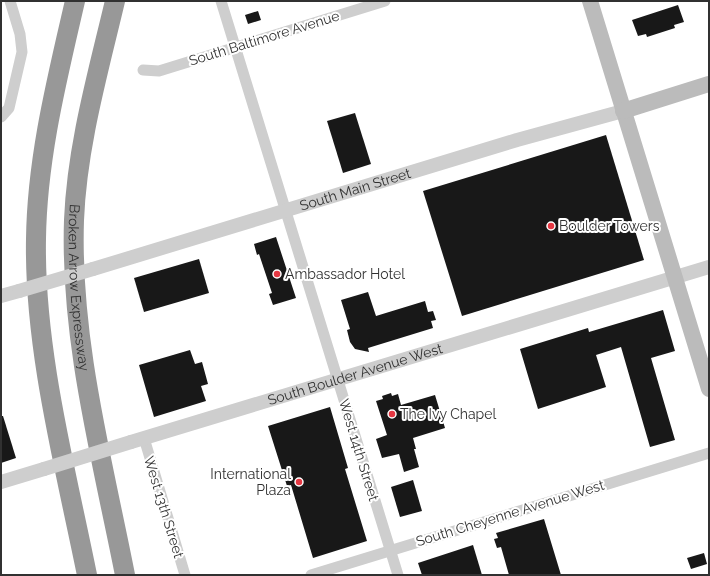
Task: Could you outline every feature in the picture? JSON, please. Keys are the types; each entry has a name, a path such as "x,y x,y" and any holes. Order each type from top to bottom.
{"highway":[{"path":"75,1 43,157 38,189 36,238 41,329 48,378 87,575"},
{"name":"Broken Arrow Expressway","path":"115,1 82,150 74,218 73,249 74,284 80,338 125,575"},
{"path":"106,478 133,575"},
{"path":"73,507 78,575"}],"main road":[{"path":"590,1 709,389"},
{"name":"South Main Street","path":"623,111 709,84"}],"street":[{"path":"1,117 10,108 22,52 20,34 10,1"},
{"name":"West 14th Street","path":"221,1 398,575"},
{"name":"South Baltimore Avenue","path":"143,70 159,71 385,1"},
{"name":"South Main Street","path":"1,296 531,136 623,111"},
{"name":"South Boulder Avenue West","path":"1,482 709,267"},
{"name":"West 13th Street","path":"137,440 185,575"},
{"name":"South Cheyenne Avenue West","path":"311,575 709,453"}],"building":[{"path":"678,5 684,22 674,25 675,28 647,37 646,34 638,36 632,20"},
{"path":"258,11 261,20 248,24 245,15"},
{"path":"355,113 371,164 343,173 327,121"},
{"path":"606,135 644,260 462,316 423,191"},
{"name":"Ambassador Hotel","path":"276,237 296,298 273,305 269,294 272,293 259,254 257,255 254,244"},
{"path":"199,259 209,293 144,312 134,278"},
{"path":"368,292 376,316 425,301 428,312 433,311 436,320 431,321 433,328 368,348 369,352 355,349 350,342 347,330 350,329 341,300"},
{"path":"663,310 675,351 651,358 675,440 650,447 621,347 596,355 606,387 538,409 520,349 588,328 589,332"},
{"path":"190,350 195,364 202,362 208,384 201,386 206,401 154,417 139,365"},
{"path":"391,393 392,396 398,394 401,405 435,395 445,428 413,438 416,449 414,449 419,467 404,472 399,454 382,458 376,439 387,435 376,401 383,399 382,396"},
{"name":"International Plaza","path":"330,407 348,468 345,469 367,541 313,558 291,485 287,486 268,426"},
{"path":"1,416 3,416 16,458 1,463"},
{"path":"413,480 422,511 400,517 391,487"},
{"path":"544,519 561,575 509,575 501,547 497,548 494,539 498,538 496,533"},
{"path":"473,545 482,575 422,575 418,563"},
{"path":"704,553 707,564 691,569 687,558"}],"place":[{"name":"Boulder Towers","path":"551,226"},
{"name":"Ambassador Hotel","path":"277,274"},
{"name":"The Ivy Chapel","path":"392,414"},
{"name":"International Plaza","path":"299,482"}]}
